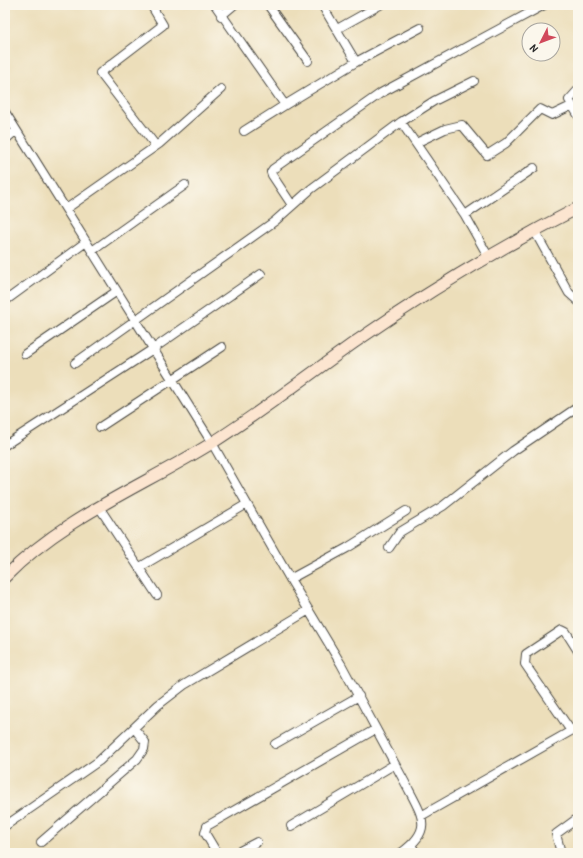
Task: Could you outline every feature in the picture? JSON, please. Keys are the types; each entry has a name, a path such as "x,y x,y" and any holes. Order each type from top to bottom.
{"main road":[{"path":"5,577 19,563 53,536 99,507 212,443 357,341 488,256 534,230 578,208"}],"street":[{"path":"151,5 163,24 100,73 156,146"},
{"path":"215,5 285,105"},
{"path":"222,16 234,5"},
{"path":"268,5 308,61"},
{"path":"322,5 356,62"},
{"path":"337,29 380,5"},
{"path":"292,205 272,175 271,172 273,169 381,93 544,5"},
{"path":"244,131 356,62 420,28"},
{"path":"75,362 275,221 344,162 434,101 474,81"},
{"path":"66,209 156,146 221,89"},
{"path":"578,90 568,100 578,115"},
{"path":"416,144 445,129 462,125 487,155 506,143 540,109 552,115 571,106"},
{"path":"5,112 212,443 359,696 421,816 423,824 421,834 401,853"},
{"path":"401,122 465,215 488,256"},
{"path":"5,140 16,130"},
{"path":"465,215 534,168"},
{"path":"92,251 186,185"},
{"path":"534,230 569,293 578,301"},
{"path":"5,301 86,242"},
{"path":"5,445 153,348 261,274"},
{"path":"25,354 117,291"},
{"path":"100,426 222,347"},
{"path":"389,548 400,532 443,506 512,451 578,407"},
{"path":"140,567 247,504"},
{"path":"99,507 140,567 157,595"},
{"path":"290,579 347,548 406,511"},
{"path":"5,826 99,761 167,697 184,685 308,610"},
{"path":"421,816 574,729 525,664 524,658 526,654 562,630 566,632 578,651"},
{"path":"275,744 359,696"},
{"path":"41,842 137,758 144,749 145,742 134,728"},
{"path":"217,853 205,832 207,826 376,728"},
{"path":"291,826 395,764"},
{"path":"561,853 556,834 578,818"},
{"path":"236,853 257,842"},
{"path":"411,845 416,853"}]}
